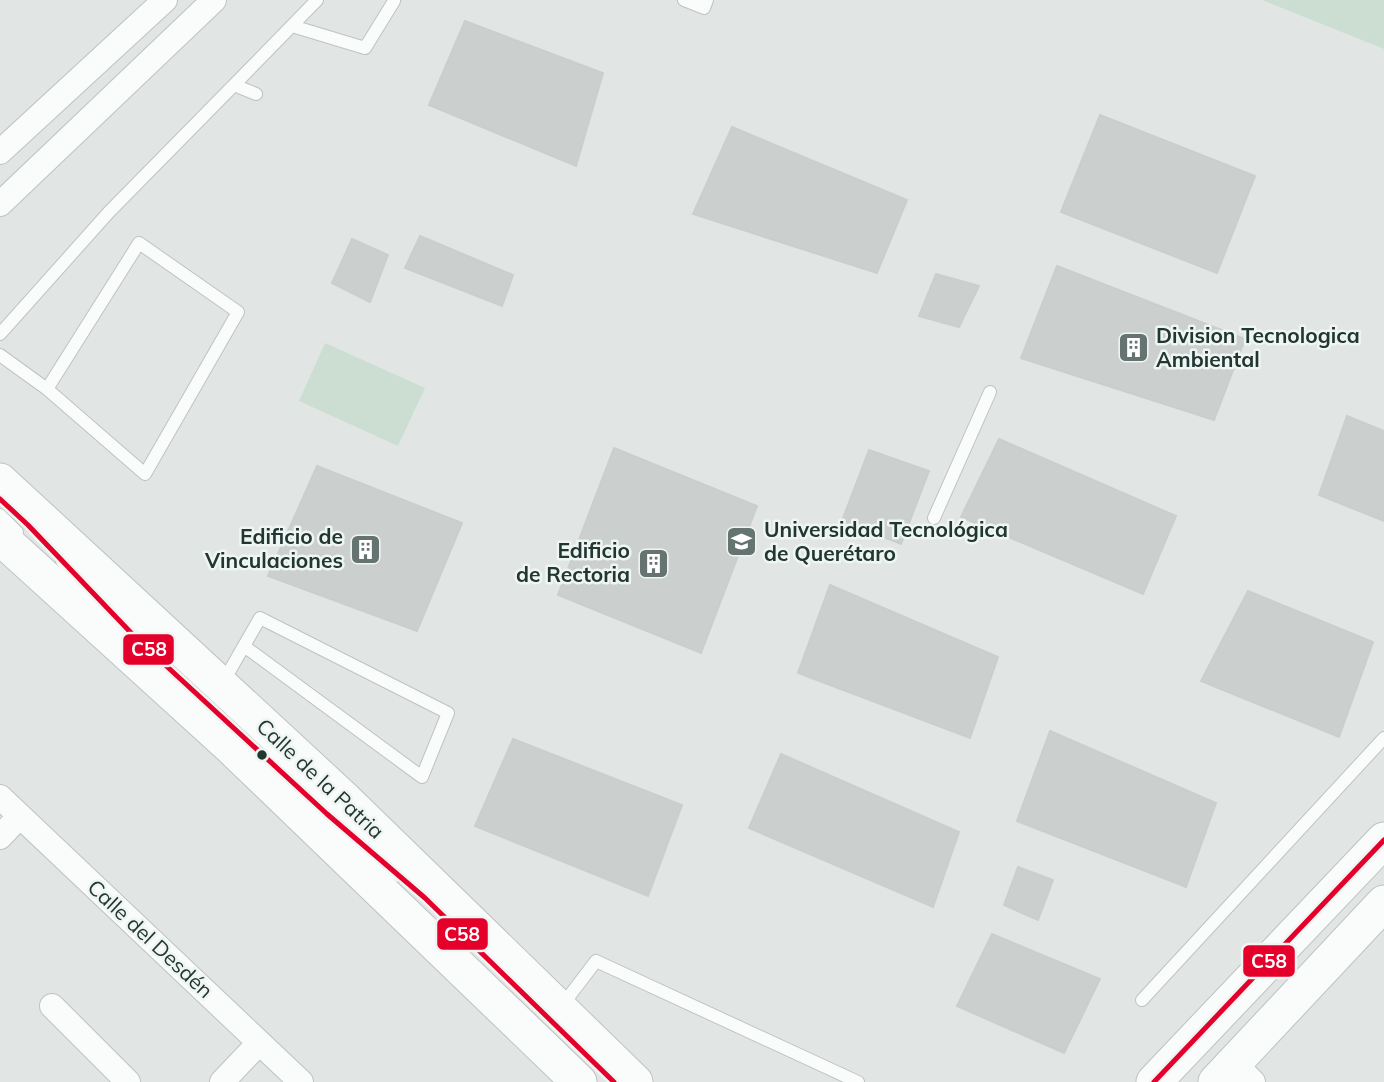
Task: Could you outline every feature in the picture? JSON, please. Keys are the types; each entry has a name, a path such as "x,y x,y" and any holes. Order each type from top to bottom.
{"street":[{"path":"0,152 164,0"},
{"path":"0,204 214,0"},
{"name":"Calle de la Patria","path":"0,481 342,797 635,1082"},
{"name":"Calle de la Patria","path":"0,537 229,745 579,1082"},
{"name":"Calle del Desdén","path":"0,797 301,1082"},
{"path":"0,837 20,816"},
{"path":"1154,1082 1384,840"},
{"path":"1234,1076 1384,903"},
{"path":"52,1006 128,1082"},
{"path":"222,1082 259,1043"}],"lane":[{"path":"0,334 109,212 317,0"},
{"path":"684,0 704,8 707,0"},
{"path":"292,26 365,48 394,1"},
{"path":"234,85 256,93"},
{"path":"0,355 47,389 145,474 238,312 139,243 47,389"},
{"path":"934,518 990,392"},
{"path":"0,499 136,638 327,814 425,898 614,1082"},
{"path":"0,515 130,645 320,820 593,1082"},
{"path":"221,685 260,618 448,713 422,777 244,646"},
{"path":"1142,1000 1384,738"},
{"path":"560,1008 596,961 858,1082"}],"green space":[{"path":"1262,0 1384,0 1384,49"},
{"path":"325,343 425,388 398,446 299,401"}],"building":[{"path":"465,21 603,73 576,166 429,105"},
{"path":"1100,115 1255,176 1217,273 1061,212"},
{"path":"732,127 907,200 877,273 693,214"},
{"path":"420,236 513,275 502,306 405,268"},
{"path":"352,239 388,255 370,302 332,283"},
{"name":"Division Tecnologica Ambiental","path":"1057,266 1245,339 1214,420 1021,358"},
{"path":"936,274 979,286 959,327 919,316"},
{"path":"1347,416 1384,431 1384,521 1319,495"},
{"path":"999,439 1176,516 1143,594 961,517"},
{"name":"Edificio de Rectoria","path":"614,448 757,506 701,653 558,595"},
{"path":"869,450 929,471 901,544 842,521"},
{"name":"Edificio de Vinculaciones","path":"317,466 462,523 417,631 268,576"},
{"path":"830,585 998,657 970,738 798,673"},
{"path":"1248,591 1373,642 1339,737 1201,681"},
{"path":"1050,731 1216,803 1186,887 1017,821"},
{"path":"513,739 682,805 648,896 475,826"},
{"path":"781,754 959,832 933,907 749,828"},
{"path":"1018,867 1053,880 1038,920 1004,905"},
{"path":"992,934 1100,979 1064,1053 957,1006"}],"transit line":[{"name":"C58","path":"0,499 136,638 327,814 425,898 614,1082"},
{"name":"C58","path":"1154,1082 1384,840"}],"place":[{"name":"Division Tecnologica Ambiental","path":"1133,348"},
{"name":"Universidad Tecnológica de Querétaro","path":"741,542"},
{"name":"Edificio de Vinculaciones","path":"366,549"},
{"name":"Edificio de Rectoria","path":"653,563"}]}
